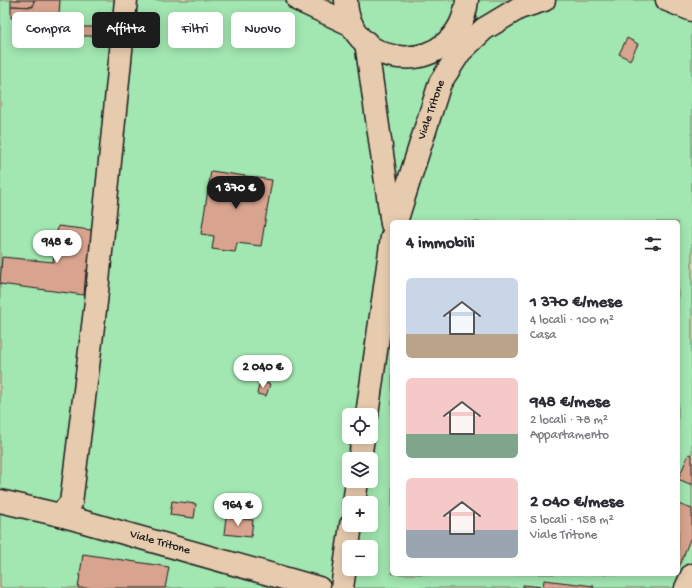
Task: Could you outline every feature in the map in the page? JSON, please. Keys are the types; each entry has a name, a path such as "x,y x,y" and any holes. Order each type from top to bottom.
{"street":[{"path":"60,514 70,503 96,302 126,0"},
{"path":"298,0 352,25"},
{"path":"346,0 352,25 366,42 378,51 392,56 407,58 422,56 436,51 450,40 460,26"},
{"path":"436,51 460,52 457,38 466,11 467,0"},
{"name":"Viale Tritone","path":"397,220 440,83 460,52 484,29 519,8 544,0"},
{"path":"667,0 692,10"},
{"path":"366,42 391,220"},
{"path":"368,408 390,251"},
{"name":"Viale Tritone","path":"0,501 60,514 319,588"},
{"path":"342,588 350,532"},
{"path":"686,588 692,574"}],"green space":[{"path":"0,0 692,0 692,588 0,588"}],"building":[{"path":"11,0 34,0 33,7 11,6"},
{"path":"34,0 60,0 59,12 12,12 11,18 11,6 33,7"},
{"path":"84,27 92,27 92,36 84,36"},
{"path":"627,38 638,44 630,60 619,54"},
{"path":"211,171 272,180 261,246 237,243 235,252 212,249 214,236 201,234"},
{"path":"58,226 99,231 95,271 86,270 84,295 0,284 2,257 53,262"},
{"path":"287,359 287,369 276,369 276,360"},
{"path":"260,382 270,384 266,396 257,394"},
{"path":"689,454 692,455 692,485 680,480 680,474"},
{"path":"172,501 196,504 194,518 170,515"},
{"path":"680,505 692,509 692,534 680,565"},
{"path":"226,517 253,520 251,537 224,534"},
{"path":"83,554 169,567 165,588 78,588"},
{"path":"544,580 594,586 593,588 523,588 523,585 543,587"}]}
